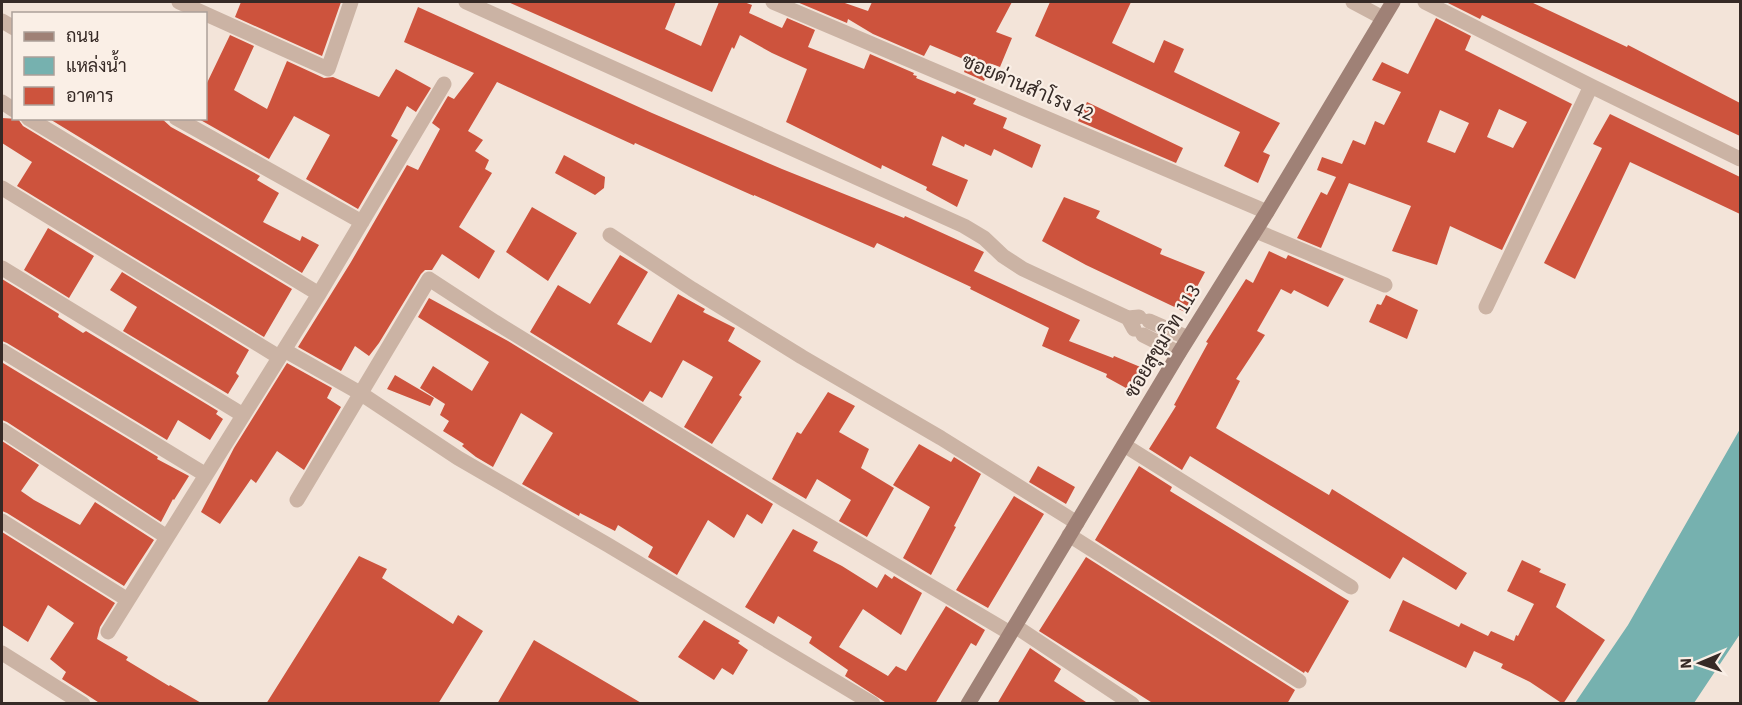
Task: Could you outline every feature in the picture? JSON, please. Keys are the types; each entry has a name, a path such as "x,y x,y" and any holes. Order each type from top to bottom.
{"main road":[{"name":"ซอยสุขุมวิท 113","path":"968,704 1393,2"}],"street":[{"path":"179,2 201,12"},
{"path":"207,15 328,69 351,2"},
{"path":"466,2 964,226 984,238 1003,256 1023,269 1139,324 1188,338"},
{"name":"ซอยด่านสำโรง 42","path":"773,2 1267,212"},
{"path":"1353,2 1383,18"},
{"path":"1425,2 1740,159"},
{"path":"108,632 319,294 444,84"},
{"path":"1486,307 1591,86"},
{"path":"31,120 319,294"},
{"path":"180,120 362,222"},
{"path":"2,188 281,353 360,393 458,458 873,704"},
{"path":"1256,231 1386,285"},
{"path":"610,235 802,357 941,438 1299,681"},
{"path":"2,268 243,415"},
{"path":"297,500 429,279 785,500 1012,630 1132,704"},
{"path":"1139,324 1179,353"},
{"path":"2,351 206,475"},
{"path":"2,430 167,537"},
{"path":"1124,445 1351,587"},
{"path":"2,521 128,600"},
{"path":"2,653 83,704"}],"water":[{"path":"1740,429 1740,634 1694,703 1575,703 1628,625"}],"building":[{"path":"241,2 341,2 322,56 235,17"},
{"path":"508,2 676,2 665,29 701,46 719,2 744,2 752,5 749,13 782,28 787,18 815,30 808,47 864,69 870,54 914,73 916,78 955,94 957,91 976,99 973,104 1007,118 1003,128 1041,145 1032,168 994,149 991,156 965,144 964,147 942,136 932,165 968,180 957,207 926,190 927,187 882,165 881,169 786,122 807,69 740,35 734,49 732,47 712,92"},
{"path":"797,2 842,2 868,11 872,2 1012,2 996,32 1012,38 1000,67 992,64 984,81 964,72 968,61 930,45 924,56 873,34 848,19 847,23"},
{"path":"1050,2 1131,2 1112,43 1154,63 1164,40 1184,49 1174,72 1280,123 1263,152 1270,155 1258,183 1224,166 1240,132 1035,36"},
{"path":"1446,2 1531,2 1627,47 1628,45 1740,103 1740,136 1482,15 1480,19"},
{"path":"418,7 652,113 782,169 904,218 905,216 984,252 974,271 1080,320 1069,341 1150,371 1135,393 1106,377 1107,374 1042,346 1049,328 970,289 971,287 877,243 874,248 635,143 634,145 497,82 468,131 483,140 475,151 489,160 485,169 492,173 459,227 495,251 479,279 442,254 432,270 425,270 421,274 369,356 355,346 341,371 298,347 407,165 418,170 440,129 432,123 448,96 454,99 474,73 404,42"},
{"path":"1436,18 1471,36 1465,50 1572,104 1502,250 1450,226 1437,265 1392,251 1411,206 1349,183 1321,248 1297,238 1321,192 1327,195 1336,177 1317,170 1322,157 1342,164 1353,140 1365,145 1375,121 1384,125 1401,92 1372,80 1382,62 1408,74","holes":["1499,109 1527,122 1513,148 1487,137","1440,110 1469,123 1455,153 1427,142"]},
{"path":"230,35 254,46 234,90 267,109 287,61 324,78 333,77 379,97 396,69 431,88 416,112 407,106 391,136 398,140 358,209 306,179 330,135 294,116 269,159 201,120 207,120 207,83"},
{"path":"1087,102 1183,148 1176,163 1078,121"},
{"path":"1610,114 1740,177 1740,214 1630,162 1575,279 1544,263 1602,148 1593,144"},
{"path":"2,118 19,120 23,126 292,289 264,337 17,186 32,162 2,143"},
{"path":"51,120 163,120 171,127 260,176 257,180 279,193 263,222 300,241 302,236 319,245 302,273"},
{"path":"564,155 605,177 604,188 595,195 555,173"},
{"path":"1064,197 1100,211 1096,218 1162,249 1160,254 1205,272 1185,312 1086,265 1042,241"},
{"path":"532,207 577,233 548,281 506,252"},
{"path":"48,228 94,256 69,298 24,270"},
{"path":"1269,251 1286,259 1288,255 1344,279 1328,307 1294,290 1291,294 1281,289 1257,331 1265,335 1236,379 1240,381 1216,428 1329,495 1332,489 1467,573 1456,590 1403,557 1390,579 1190,456 1182,470 1149,449 1176,406 1174,405 1208,343 1206,342 1246,279 1253,283"},
{"path":"620,255 648,272 617,324 651,343 678,294 705,309 703,312 735,328 728,341 761,361 739,395 742,397 712,444 684,427 713,377 683,360 662,398 650,391 643,402 530,332 558,285 590,304"},
{"path":"122,272 249,350 236,373 239,376 228,394 123,331 137,307 110,290"},
{"path":"2,279 59,314 58,317 83,333 86,331 218,411 216,414 223,419 210,440 178,420 167,440 2,341"},
{"path":"1386,295 1418,310 1407,339 1369,322 1377,304 1381,305"},
{"path":"429,298 508,341 773,504 762,524 747,514 734,538 708,520 677,575 648,557 653,547 618,525 615,531 580,513 579,516 522,484 553,433 521,413 493,467 476,457 462,446 464,444 443,431 449,421 440,415 445,404 420,388 433,366 472,391 489,362 418,317"},
{"path":"3,363 158,457 157,459 189,476 161,522 2,420"},
{"path":"287,363 332,388 327,398 341,407 304,470 277,451 256,483 251,479 220,524 201,512 234,448"},
{"path":"395,375 434,398 430,406 387,389"},
{"path":"828,392 855,406 839,432 869,449 861,468 894,488 867,537 839,521 851,500 817,479 806,499 772,479 797,432 801,434"},
{"path":"2,441 39,465 21,491 34,500 80,525 95,502 154,540 124,586 2,511"},
{"path":"919,444 951,462 954,457 981,474 931,575 903,558 930,507 893,485"},
{"path":"1038,466 1075,487 1066,504 1029,482"},
{"path":"1139,466 1172,487 1170,491 1349,601 1308,673 1305,671 1304,673 1095,540"},
{"path":"1014,496 1044,514 988,608 956,590"},
{"path":"793,529 818,542 813,551 877,588 885,574 892,579 894,576 922,593 901,635 863,609 839,647 888,676 896,666 906,671 946,606 985,630 976,646 971,643 935,704 888,704 845,676 848,670 809,643 812,637 778,616 774,624 745,607"},
{"path":"2,532 115,603 100,627 97,639 128,657 126,660 203,704 101,704 62,679 66,672 50,659 74,623 48,605 28,642 2,625"},
{"path":"359,556 387,569 382,578 453,624 458,615 483,631 438,704 266,704"},
{"path":"1086,557 1295,690 1287,704 1154,704 1039,631"},
{"path":"1522,560 1541,569 1539,572 1566,584 1556,607 1605,640 1563,704 1530,682 1501,668 1503,664 1474,651 1466,668 1389,631 1403,600 1459,627 1461,623 1488,636 1491,631 1514,641 1534,604 1507,591"},
{"path":"704,620 740,641 738,643 748,650 733,675 722,668 714,680 678,657"},
{"path":"534,640 643,704 497,704"},
{"path":"1030,648 1061,669 1054,681 1089,704 997,704"}]}
